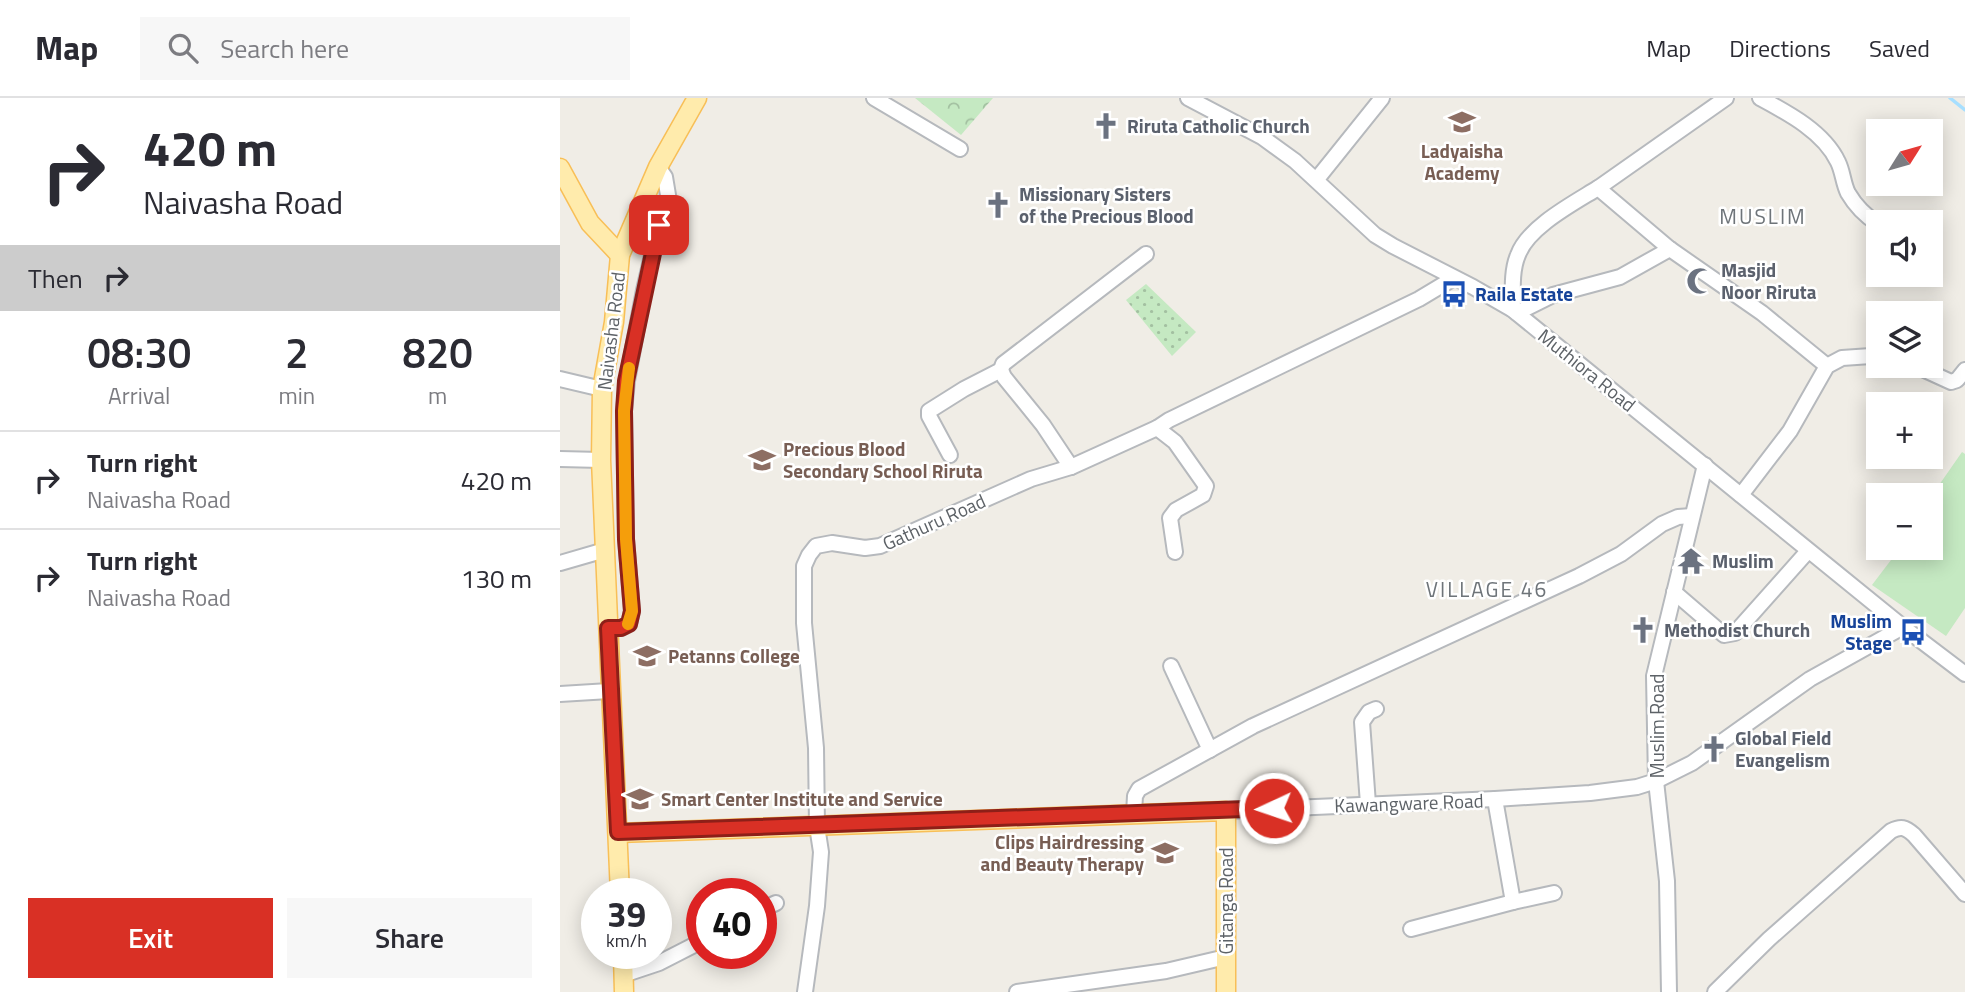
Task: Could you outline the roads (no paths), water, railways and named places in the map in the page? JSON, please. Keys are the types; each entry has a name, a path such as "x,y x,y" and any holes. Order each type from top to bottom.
{"main road":[{"name":"Naivasha Road","path":"619,878 609,691 601,460 602,389 614,322 620,255 658,167 698,98"},
{"path":"560,168 590,223 620,255"},
{"name":"Kawangware Road","path":"618,832 1226,811"},
{"name":"Gitanga Road","path":"1226,811 1226,992"}],"street":[{"path":"874,98 960,149"},
{"name":"Muthiora Road","path":"1188,98 1262,137 1317,179 1375,235 1515,312 1808,551 1965,674"},
{"path":"1317,179 1382,98"},
{"path":"1670,249 1620,277 1553,295 1515,312 1514,269 1517,255 1524,243 1561,212 1726,98"},
{"path":"1760,98 1807,127 1826,145 1838,161 1849,193 1866,213"},
{"name":"Naivasha Road","path":"608,628 621,628 629,624 632,611 626,539 624,411 626,381 659,225 669,201 664,177 658,167"},
{"path":"1598,188 1670,249 1762,313 1827,366"},
{"path":"950,454 929,416 929,411 1001,370 1003,364 1014,354 1146,254"},
{"name":"Gathuru Road","path":"805,992 820,880 821,852 817,826 816,748 804,623 804,566 816,547 832,543 864,548 880,546 1031,479 1071,467 1157,428 1419,299 1454,278"},
{"path":"1741,495 1790,431 1827,366 1842,358 1866,356"},
{"path":"1001,370 1071,467"},
{"path":"1942,378 1951,382 1957,380 1965,370"},
{"path":"560,379 602,389"},
{"path":"1157,428 1175,442 1206,486 1203,495 1176,510 1170,518 1175,552"},
{"path":"560,459 601,460"},
{"name":"Muslim Road","path":"1669,992 1667,881 1656,781 1654,676 1704,465"},
{"path":"1134,813 1135,796 1139,789 1265,720 1579,576 1621,554 1670,520 1692,516"},
{"path":"560,563 626,539"},
{"path":"1674,592 1724,635 1729,635 1742,626 1808,551"},
{"name":"Kawangware Road","path":"1226,811 1610,791 1656,781 1715,748 1810,680 1903,627"},
{"path":"1171,666 1210,750"},
{"path":"560,694 609,691"},
{"path":"1368,804 1362,722 1369,712 1376,709"},
{"path":"1495,799 1513,902"},
{"path":"1715,992 1769,939 1891,831 1899,827 1908,829 1914,835 1965,894"},
{"path":"1411,929 1554,893"},
{"path":"624,984 686,949"},
{"path":"1017,992 1166,971 1226,957"}],"waterway":[{"path":"1950,98 1965,110"}],"place":[{"name":"Ladyaisha Academy","path":"1462,122"},
{"name":"Riruta Catholic Church","path":"1106,126"},
{"name":"Missionary Sisters of the Precious Blood","path":"998,205"},
{"name":"Masjid Noor Riruta","path":"1700,281"},
{"name":"Raila Estate","path":"1454,294"},
{"name":"Precious Blood Secondary School Riruta","path":"762,460"},
{"name":"Muslim","path":"1691,561"},
{"name":"Methodist Church","path":"1643,630"},
{"name":"Muslim Stage","path":"1913,632"},
{"name":"Petanns College","path":"647,656"},
{"name":"Global Field Evangelism","path":"1714,749"},
{"name":"Smart Center Institute and Service","path":"640,799"},
{"name":"Clips Hairdressing and Beauty Therapy","path":"1165,853"}],"district":[{"name":"MUSLIM","path":"1763,217"},
{"name":"VILLAGE 46","path":"1487,590"}]}
